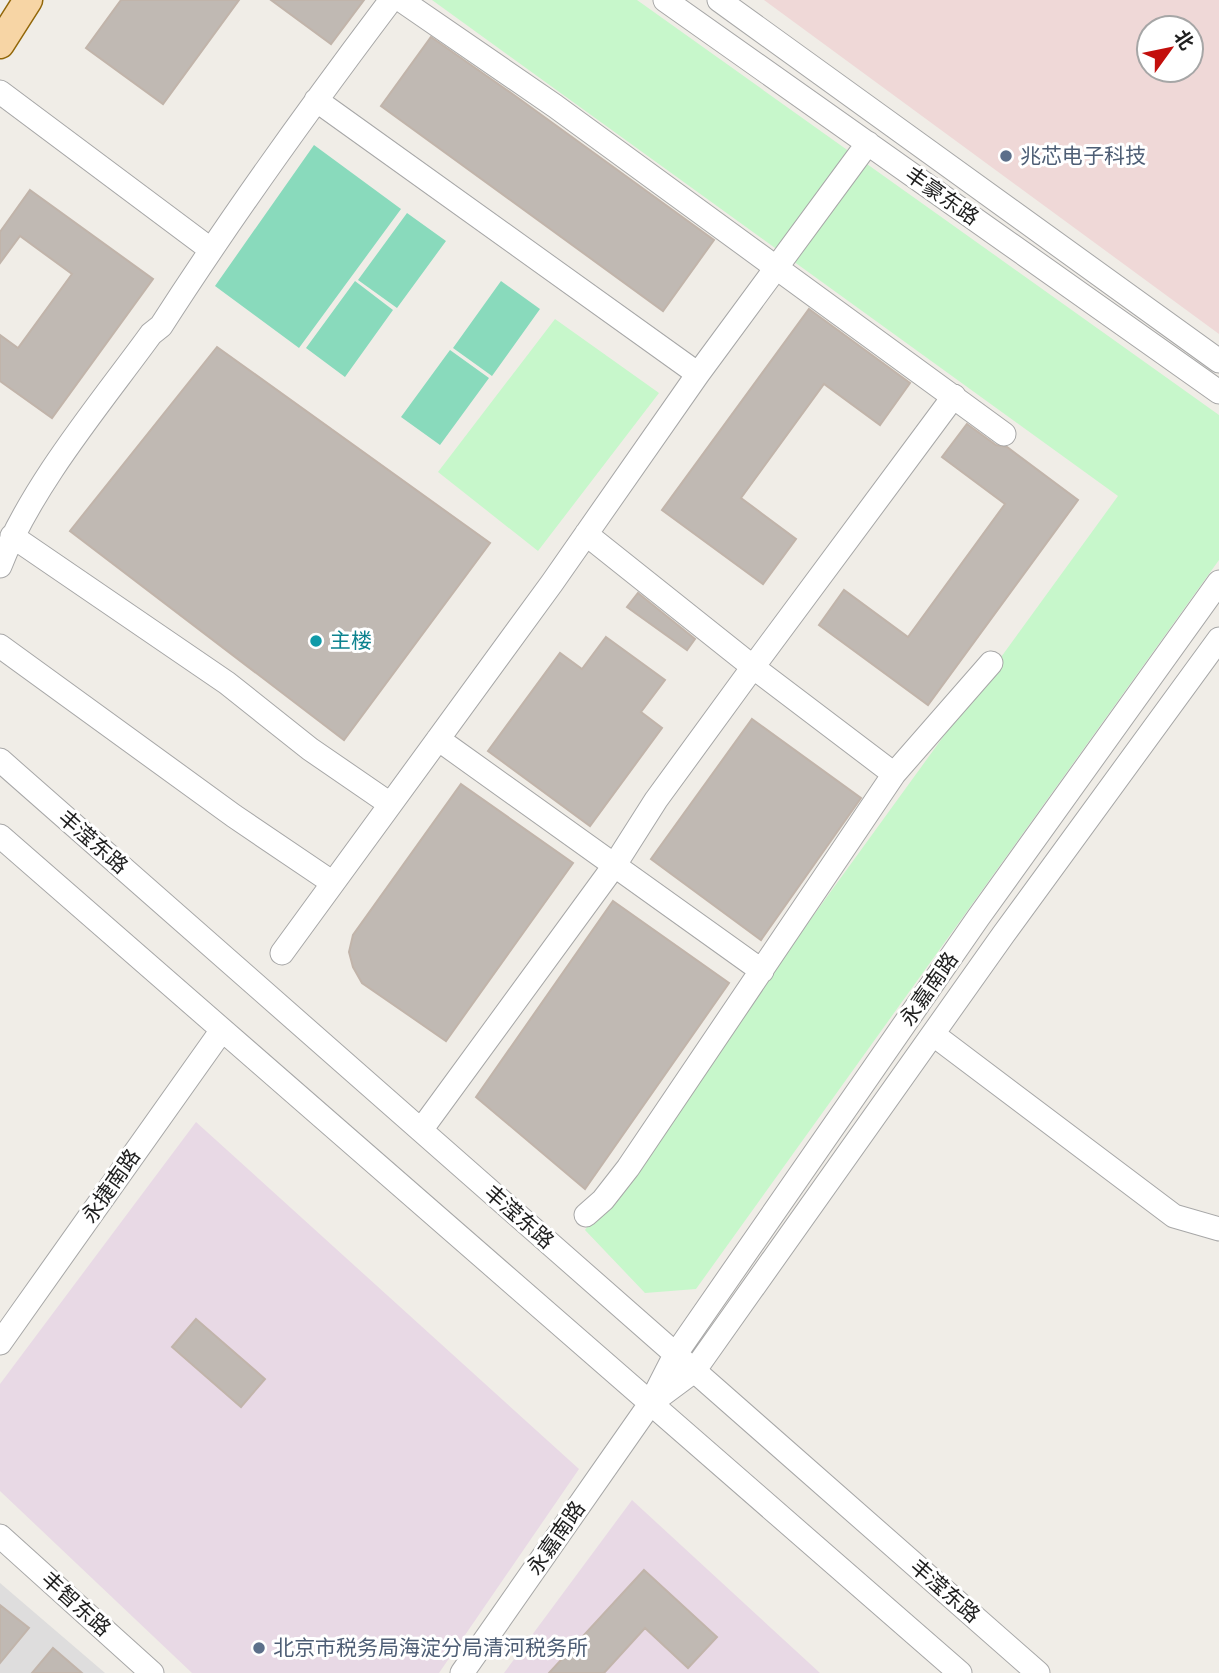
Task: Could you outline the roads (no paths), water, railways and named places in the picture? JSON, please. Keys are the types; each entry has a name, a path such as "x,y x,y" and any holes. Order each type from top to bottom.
{"main road":[{"path":"0,44 28,0"}],"street":[{"path":"0,566 12,536 64,453 151,334 161,326 210,249 391,0"},
{"path":"401,0 555,106 1004,434"},
{"name":"丰豪东路","path":"665,0 1219,393"},
{"name":"丰豪东路","path":"719,0 1219,361"},
{"path":"0,92 210,249"},
{"path":"316,100 698,374"},
{"path":"282,953 586,534 698,374 868,143"},
{"path":"421,1130 614,866 656,800 954,396"},
{"path":"586,534 753,667 894,774"},
{"path":"12,536 227,683 310,749 390,804"},
{"name":"永嘉南路","path":"462,1673 650,1404 675,1355 978,918 1219,582"},
{"name":"永嘉南路","path":"650,1404 694,1371 1003,935 1219,639"},
{"path":"0,646 234,816 333,883"},
{"path":"586,1214 603,1200 628,1168 894,774 991,663"},
{"path":"438,739 762,971"},
{"name":"丰滢东路","path":"0,760 1038,1673"},
{"path":"0,836 960,1673"},
{"name":"永捷南路","path":"0,1343 222,1030"},
{"path":"934,1035 1174,1216 1216,1223"},
{"name":"丰智东路","path":"0,1536 152,1673"}],"place":[{"name":"兆芯电子科技","path":"1006,156"},
{"name":"主楼","path":"316,641"},
{"name":"北京市税务局海淀分局清河税务所","path":"259,1648"}]}
